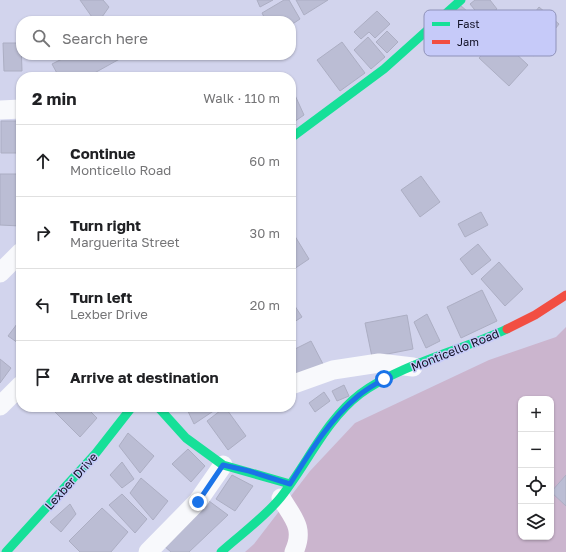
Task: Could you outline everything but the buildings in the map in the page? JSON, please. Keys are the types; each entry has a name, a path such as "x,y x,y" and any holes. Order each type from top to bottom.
{"street":[{"path":"450,10 461,0"},
{"path":"296,134 384,69 424,33"},
{"path":"0,110 16,109"},
{"path":"2,263 16,255"},
{"name":"Monticello Road","path":"221,552 286,491 310,451 344,408 360,394 384,379 413,366 519,324 546,310 566,295"},
{"path":"296,383 340,369 379,363 413,366"},
{"path":"0,406 16,390"},
{"name":"Lexber Drive","path":"6,552 96,453 128,412"},
{"path":"163,412 186,438 223,465 249,471 286,491 296,524 300,532 299,541 294,552"},
{"path":"148,552 198,502 223,465"}],"shaded area":[{"path":"566,327 566,552 245,552 254,544 310,471 355,423 489,360 556,337"}],"traffic: fast":[{"path":"450,10 461,0"},
{"path":"296,134 384,69 424,33"},
{"path":"221,552 274,505 291,484 327,429 360,394 376,384 412,366 507,329"},
{"path":"6,552 96,453 128,412"},
{"path":"163,412 186,438 223,465 290,484"}],"traffic: jam":[{"path":"507,329 535,315 566,295"}],"route":[{"path":"198,502 223,465 249,471 290,484 310,451 344,408 360,394 384,379"}]}
